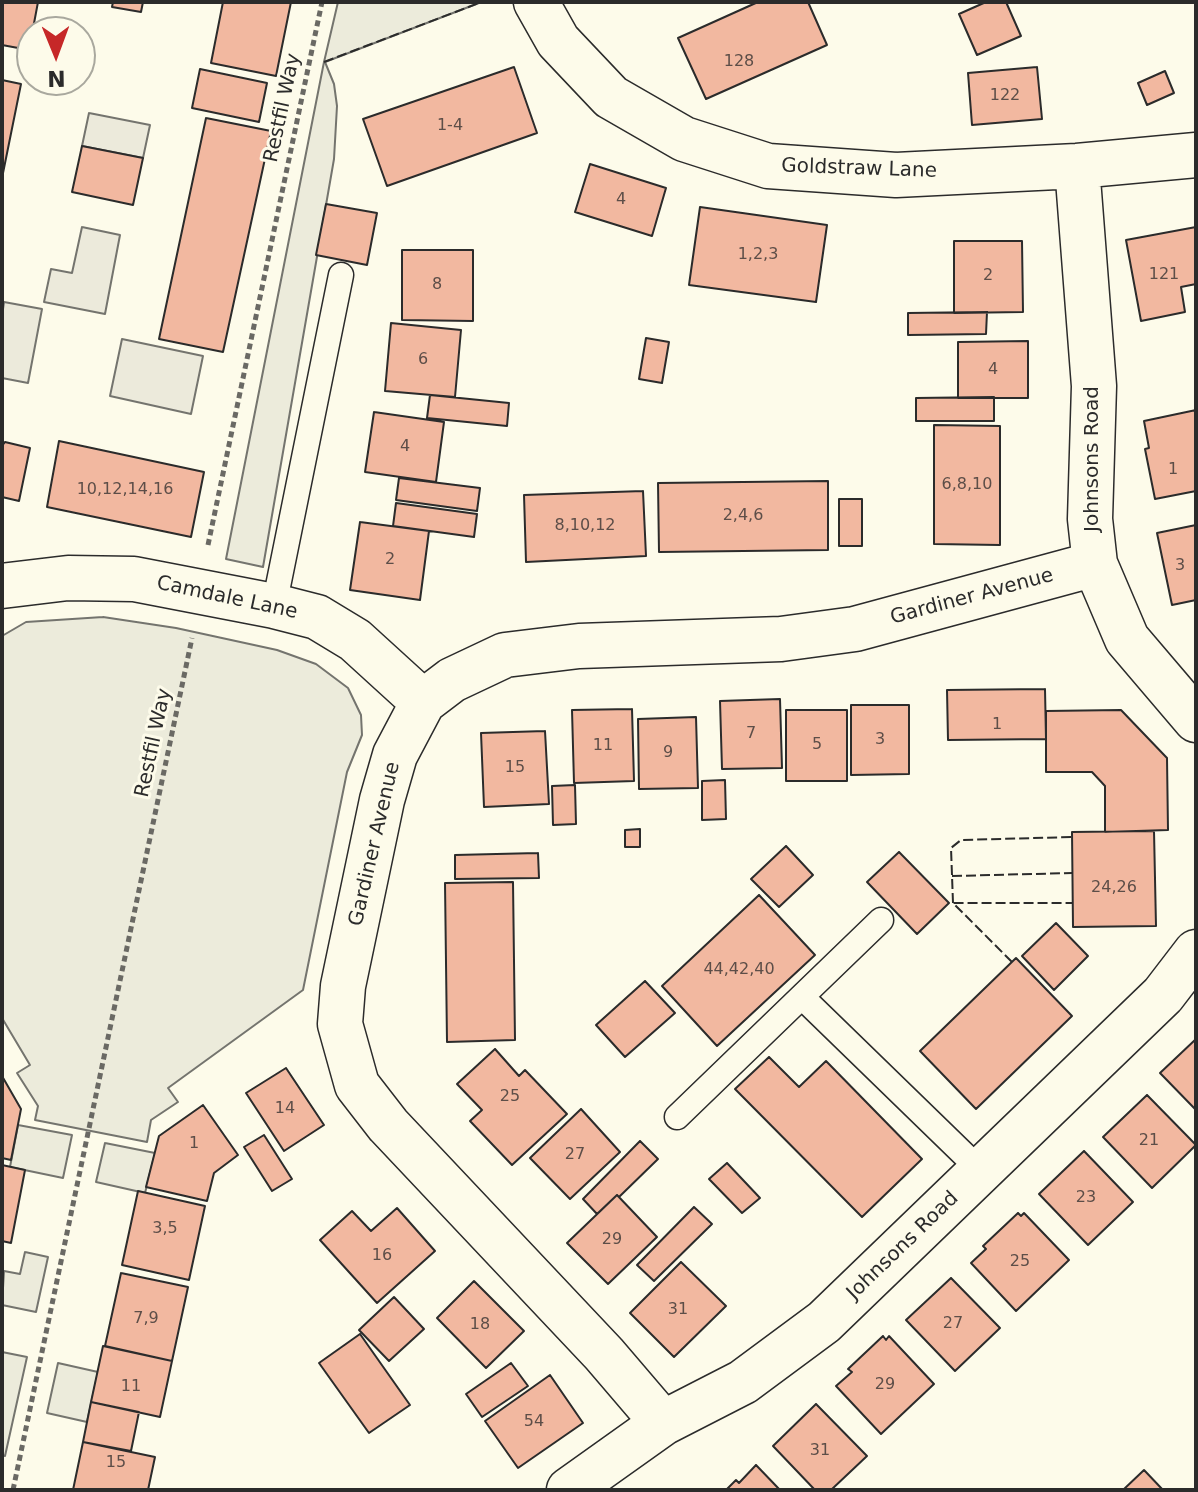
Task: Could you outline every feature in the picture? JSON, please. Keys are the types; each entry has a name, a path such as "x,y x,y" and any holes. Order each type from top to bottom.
{"street":[{"name":"Goldstraw Lane","path":"536,2 558,41 611,97 684,139 768,166 896,175 1077,166 1196,155"},
{"name":"Johnsons Road","path":"1077,166 1094,386 1090,519 1095,564 1127,639 1196,720"},
{"name":"Gardiner Avenue","path":"663,1423 604,1354 388,1125 357,1085 340,1024 343,986 382,800 395,755 423,702 452,680 505,655 579,646 781,639 855,629 1095,564"},
{"name":"Camdale Lane","path":"2,586 68,578 134,579 317,617 355,640 423,702"},
{"name":"Johnsons Road","path":"569,1490 663,1423 743,1382 824,1322 1163,995 1196,952"}],"lane":[{"path":"274,606 341,275"},
{"path":"677,1117 881,920"},
{"path":"802,997 980,1170"}],"path":[{"name":"Restfil Way","path":"13,1490 322,2"}],"shaded area":[{"path":"338,2 479,3 325,62 334,84 337,106 334,159 263,567 226,559 324,62"},
{"path":"89,113 150,125 143,158 82,146"},
{"path":"82,227 120,235 105,314 44,302 51,269 72,273"},
{"path":"4,302 42,309 28,383 2,378"},
{"path":"122,339 203,356 191,414 110,396"},
{"path":"103,617 176,628 277,650 316,664 348,688 361,715 362,735 347,772 303,990 168,1088 178,1102 151,1120 147,1142 35,1120 38,1106 17,1073 30,1065 2,1018 2,636 26,622"},
{"path":"18,1125 72,1135 63,1178 10,1167"},
{"path":"105,1143 155,1153 145,1193 96,1182"},
{"path":"25,1252 48,1257 36,1312 2,1305 4,1271 20,1274"},
{"path":"2,1352 27,1357 5,1456 2,1455"},
{"path":"58,1363 98,1372 87,1422 47,1413"}],"building":[{"path":"2,2 38,2 35,16 16,16 16,48 2,45"},
{"path":"113,2 143,2 141,12 112,7"},
{"path":"223,2 291,2 276,76 211,63"},
{"path":"758,2 808,2 827,45 706,99 678,38"},
{"path":"986,2 1006,2 1021,36 977,55 959,14"},
{"path":"514,67 537,133 387,186 363,119"},
{"path":"1037,67 1042,119 972,125 968,73"},
{"path":"200,69 267,83 259,122 192,108"},
{"path":"1165,71 1174,93 1147,105 1138,83"},
{"path":"2,80 16,83 16,96 19,96 2,178"},
{"path":"206,118 271,131 223,352 159,339"},
{"path":"82,146 143,158 133,205 72,192"},
{"path":"590,164 666,188 652,236 575,212"},
{"path":"326,204 377,213 367,265 316,255"},
{"path":"700,207 827,225 816,302 689,285"},
{"path":"1196,227 1196,284 1181,287 1185,312 1141,321 1126,240"},
{"path":"954,241 1022,241 1023,312 954,313"},
{"path":"402,250 473,250 473,321 402,320"},
{"path":"987,312 986,334 908,335 908,313"},
{"path":"391,323 461,330 455,397 385,391"},
{"path":"646,338 669,342 662,383 639,379"},
{"path":"1028,341 1028,398 958,398 958,342"},
{"path":"430,395 509,403 507,426 427,418"},
{"path":"994,397 994,421 916,421 916,398"},
{"path":"1196,410 1196,491 1155,499 1145,449 1149,448 1144,421"},
{"path":"374,412 444,422 436,482 365,472"},
{"path":"934,425 1000,426 1000,545 934,544"},
{"path":"59,441 204,472 191,537 47,507"},
{"path":"5,442 30,448 19,501 2,497 2,446"},
{"path":"399,478 480,488 477,511 396,500"},
{"path":"828,481 828,550 659,552 658,483"},
{"path":"643,491 646,556 526,562 524,495"},
{"path":"839,499 862,499 862,546 839,546"},
{"path":"396,503 477,514 474,537 393,526"},
{"path":"360,522 429,531 420,600 350,590"},
{"path":"1196,525 1196,600 1172,605 1157,533"},
{"path":"1045,689 1046,739 948,740 947,690"},
{"path":"780,699 782,768 722,769 720,701"},
{"path":"851,705 909,705 909,774 851,775"},
{"path":"632,709 634,781 574,783 572,710"},
{"path":"786,710 847,710 847,781 786,781"},
{"path":"1121,710 1167,758 1168,830 1105,832 1105,786 1092,772 1046,772 1046,711"},
{"path":"696,717 698,788 639,789 638,719"},
{"path":"545,731 549,804 484,807 481,733"},
{"path":"725,780 726,819 702,820 702,781"},
{"path":"575,785 576,824 553,825 552,786"},
{"path":"640,829 640,847 625,847 625,830"},
{"path":"1154,831 1156,926 1073,927 1072,832"},
{"path":"786,846 813,875 779,907 751,879"},
{"path":"899,852 949,903 917,934 867,882"},
{"path":"538,853 539,878 455,879 455,855"},
{"path":"513,882 515,1040 447,1042 445,883"},
{"path":"759,895 815,955 717,1046 662,986"},
{"path":"1056,923 1088,956 1054,990 1022,956"},
{"path":"1016,958 1072,1016 976,1109 920,1051"},
{"path":"645,981 675,1013 625,1057 596,1025"},
{"path":"1196,1039 1196,1110 1160,1073"},
{"path":"495,1049 519,1076 525,1070 567,1114 512,1165 470,1121 482,1110 457,1084"},
{"path":"769,1057 799,1087 826,1061 922,1159 862,1217 735,1089"},
{"path":"286,1068 324,1125 284,1151 246,1093"},
{"path":"2,1076 21,1109 11,1160 2,1158"},
{"path":"1147,1095 1196,1145 1152,1188 1103,1137"},
{"path":"203,1105 238,1155 214,1173 207,1201 146,1187 159,1136"},
{"path":"581,1109 620,1152 570,1199 530,1158"},
{"path":"264,1135 292,1179 272,1191 244,1147"},
{"path":"640,1141 658,1159 597,1214 583,1199"},
{"path":"1084,1151 1133,1202 1088,1245 1039,1194"},
{"path":"727,1163 760,1198 742,1213 709,1179"},
{"path":"2,1165 25,1170 11,1243 2,1241"},
{"path":"138,1191 205,1206 189,1280 122,1265"},
{"path":"617,1195 657,1237 608,1284 567,1243"},
{"path":"694,1207 712,1224 654,1281 637,1265"},
{"path":"397,1208 435,1251 377,1303 320,1240 352,1211 371,1231"},
{"path":"1018,1213 1021,1216 1024,1213 1069,1260 1016,1311 971,1263 986,1249 983,1246"},
{"path":"681,1262 726,1306 674,1357 630,1313"},
{"path":"121,1273 188,1287 172,1361 105,1346"},
{"path":"951,1278 1000,1328 955,1371 906,1320"},
{"path":"474,1281 524,1331 486,1368 437,1318"},
{"path":"394,1297 424,1329 389,1361 359,1330"},
{"path":"360,1334 410,1405 369,1433 319,1363"},
{"path":"883,1336 886,1340 889,1336 934,1384 881,1434 836,1386 852,1372 848,1369"},
{"path":"103,1346 172,1361 160,1417 91,1402"},
{"path":"511,1363 528,1386 482,1417 466,1394"},
{"path":"550,1375 583,1423 518,1468 485,1421"},
{"path":"91,1402 139,1412 131,1451 83,1442"},
{"path":"816,1404 867,1456 831,1490 815,1490 773,1446"},
{"path":"83,1442 155,1457 148,1490 73,1490"},
{"path":"756,1465 780,1490 726,1490 736,1480 739,1483"},
{"path":"1144,1470 1163,1490 1123,1490"}],"fence":[{"path":"324,62 479,3"},
{"path":"953,903 951,848 961,840 1072,837"},
{"path":"952,876 1072,873"},
{"path":"1012,962 953,903 1073,903"}]}
